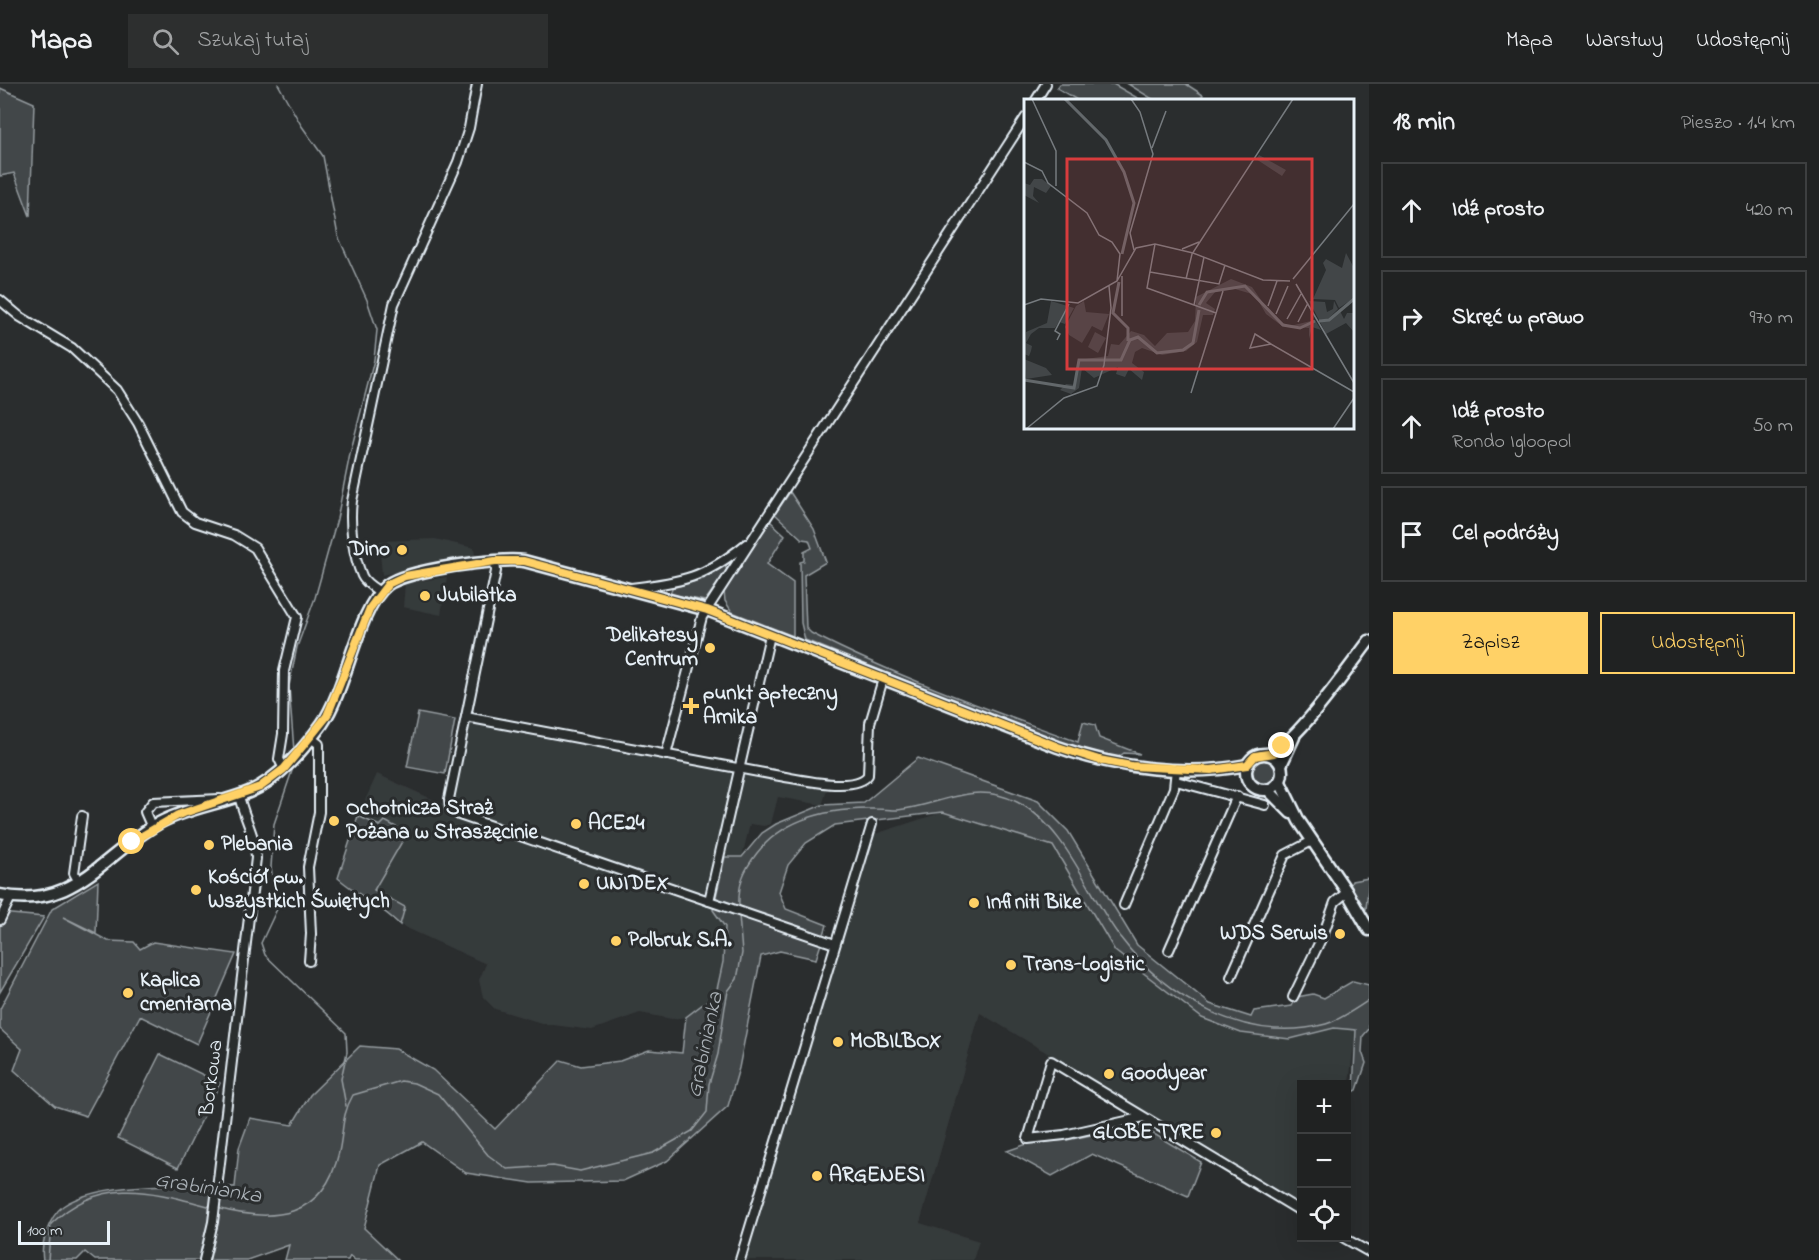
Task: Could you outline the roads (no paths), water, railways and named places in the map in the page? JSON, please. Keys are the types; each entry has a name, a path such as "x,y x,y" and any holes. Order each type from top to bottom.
{"street":[{"path":"380,592 363,578 359,567 350,517 352,501 394,304 458,162 469,128 477,84"},
{"path":"1037,99 1046,84"},
{"path":"666,754 702,617 1024,120"},
{"path":"0,300 19,316 72,348 117,390 138,423 182,512 195,522 247,542 263,558 274,583 297,617 284,671 283,734 279,759 286,766"},
{"path":"627,588 662,585 697,576 728,558 751,539"},
{"path":"495,561 496,571 448,804 452,813 835,944"},
{"path":"0,920 6,896 38,899 53,895 79,882 152,828 178,815 264,785 286,766 333,706 367,615 380,592 393,581 405,576 495,561 524,561 707,610 1076,754 1131,766 1211,770 1247,779 1256,789 1268,790 1280,782"},
{"path":"709,901 770,635"},
{"path":"1211,770 1247,765 1255,756 1274,753 1295,734 1369,641"},
{"path":"466,717 826,784 865,780 870,770 870,723 883,679"},
{"path":"1295,734 1281,765 1280,782 1299,821 1347,892 1369,930"},
{"path":"309,739 319,744 319,806 308,867 311,934 309,961"},
{"path":"1267,754 1281,765"},
{"path":"1247,765 1247,779"},
{"path":"1124,905 1176,781 1176,768"},
{"path":"1176,781 1265,805"},
{"path":"1268,790 1299,821"},
{"name":"Borkowa","path":"204,1260 213,1222 256,858 255,841 241,807 239,795"},
{"path":"1169,950 1237,796"},
{"path":"152,828 145,812 153,802 199,798 224,800"},
{"path":"79,882 74,873 82,816"},
{"path":"740,1260 872,824"},
{"path":"1231,977 1285,855 1312,841"},
{"path":"1293,997 1323,935 1335,902 1347,892"},
{"path":"1144,1117 1064,1135 1028,1139 1051,1061 1297,1209"},
{"path":"1351,1242 1369,1252"}],"waterway":[{"path":"278,84 301,125 323,156 338,236 367,300 377,330 374,360 350,454 337,519 315,598 297,647 289,686 294,751"},
{"path":"294,765 274,824 271,867 277,909 261,943 265,955 346,1033 347,1052 341,1079 346,1106"},
{"name":"Grabinianka","path":"739,907 739,891 745,872 752,860 768,841 795,823 842,810 898,810 957,796 986,793 1017,802 1049,827 1063,844 1108,920 1139,959 1161,980 1211,1012 1238,1022 1267,1028 1296,1029 1326,1024 1348,1014 1369,1000"},
{"name":"Grabinianka","path":"217,1208 238,1213 276,1215 293,1211 309,1203 321,1191 332,1174 339,1152 345,1116 353,1095 401,1081 414,1083 438,1094 488,1155 507,1169 553,1166 580,1171 653,1153 692,1131 707,1112 709,1084 718,1054 728,991 737,979 742,953 739,915"},
{"name":"Grabinianka","path":"48,1260 51,1224 89,1198 127,1191 147,1192 212,1207"}],"place":[{"name":"Dino","path":"402,550"},
{"name":"Jubilatka","path":"425,596"},
{"name":"Delikatesy Centrum","path":"710,648"},
{"name":"punkt apteczny Arnika","path":"691,706"},
{"name":"Ochotnicza Straż Pożana w Straszęcinie","path":"334,821"},
{"name":"ACE24","path":"576,824"},
{"name":"Plebania","path":"209,845"},
{"name":"UNIDEX","path":"584,884"},
{"name":"Kościół pw. Wszystkich Świętych","path":"196,890"},
{"name":"Infiniti Bike","path":"974,903"},
{"name":"WDS Serwis","path":"1340,934"},
{"name":"Polbruk S.A.","path":"616,941"},
{"name":"Trans-Logistic","path":"1011,965"},
{"name":"Kaplica cmentarna","path":"128,993"},
{"name":"MOBILBOX","path":"838,1042"},
{"name":"Goodyear","path":"1109,1074"},
{"name":"GLOBE TYRE","path":"1216,1133"},
{"name":"ARGENESI","path":"817,1176"}]}
